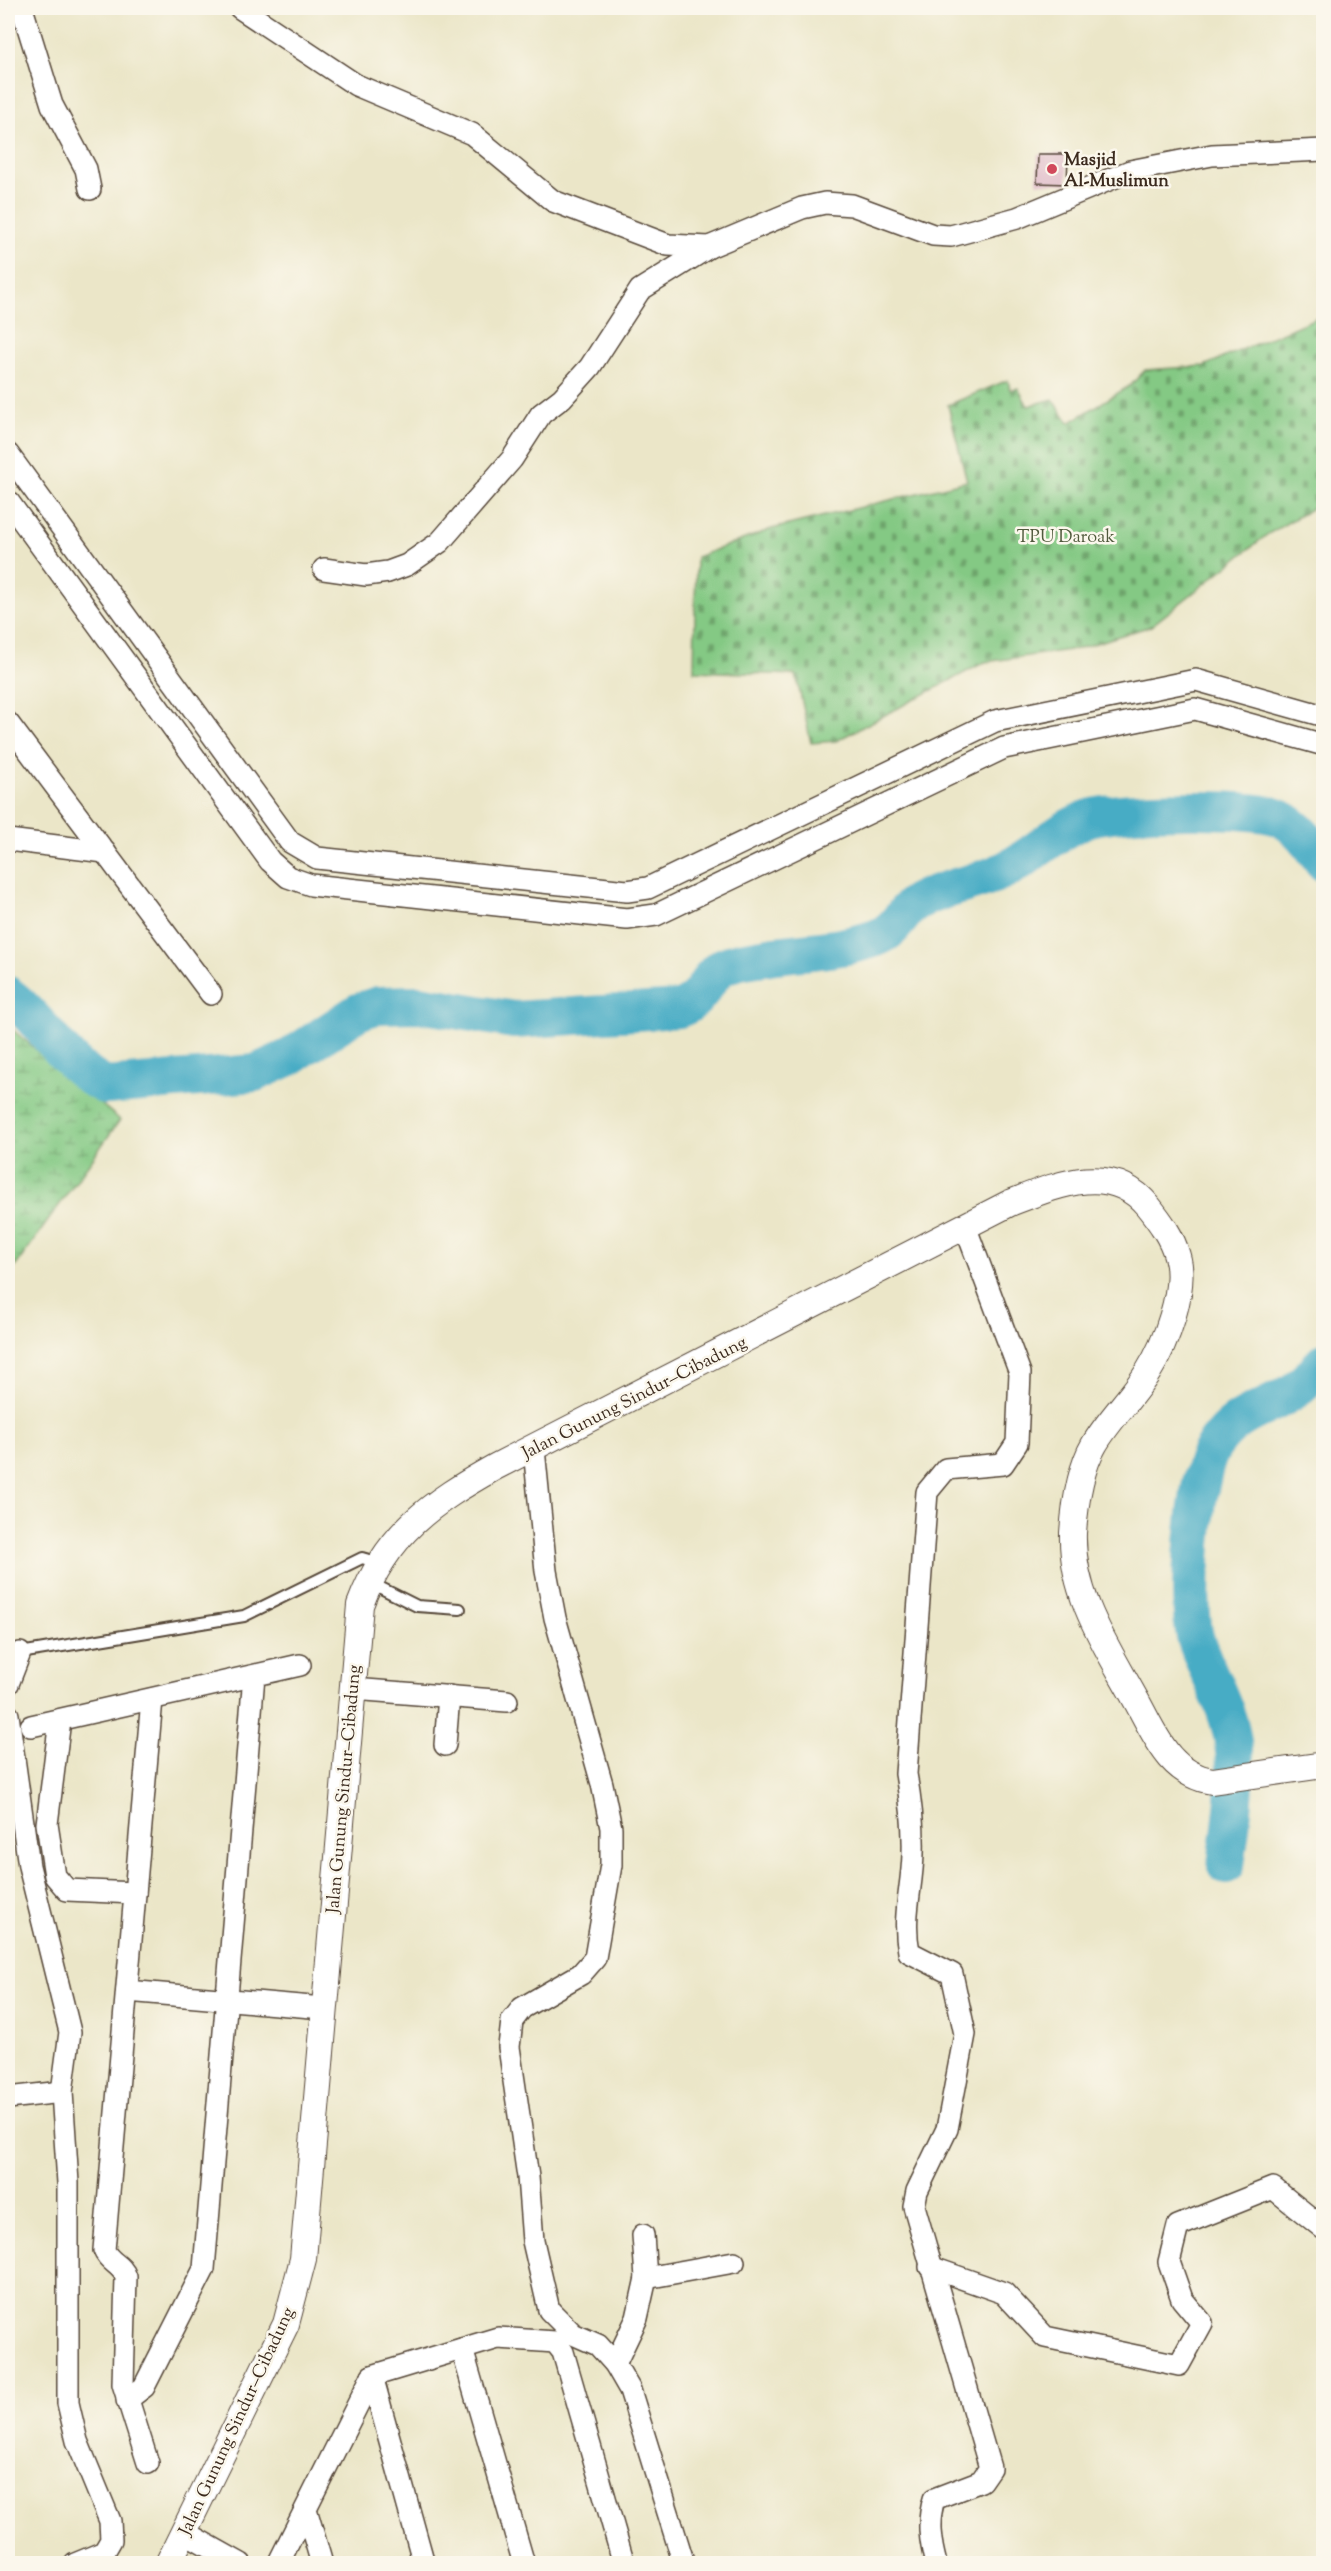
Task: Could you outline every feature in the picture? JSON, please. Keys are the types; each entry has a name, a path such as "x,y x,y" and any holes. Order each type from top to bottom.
{"street":[{"path":"22,8 52,105 86,169 90,189"},
{"path":"240,8 356,85 472,134 553,201 668,245 709,247"},
{"path":"324,569 366,575 388,572 407,565 440,542 512,459 541,414 562,398 590,367 640,290 709,247 802,208 825,204 852,205 933,235 951,236 1017,218 1130,171 1212,155 1323,150"},
{"path":"8,454 290,842 317,858 627,891 648,888 995,722 1196,680 1323,716"},
{"path":"8,501 270,861 288,877 310,885 627,919 656,915 1004,748 1195,709 1323,745"},
{"path":"8,723 211,994"},
{"path":"8,840 105,852"},
{"name":"Jalan Gunung Sindur–Cibadung","path":"168,2564 286,2324 295,2294 303,2259 323,2008 360,1605 374,1572 411,1522 435,1503 495,1467 1010,1203 1062,1183 1103,1180 1124,1187 1144,1202 1170,1239 1178,1258 1180,1276 1176,1304 1148,1371 1094,1446 1083,1474 1073,1534 1076,1567 1084,1602 1163,1749 1185,1772 1197,1779 1212,1781 1323,1765"},
{"path":"936,2564 930,2538 929,2514 934,2499 981,2481 990,2468 914,2206 916,2191 947,2129 964,2034 952,1974 909,1952 904,1928 913,1856 914,1814 906,1774 927,1492 946,1470 1004,1464 1017,1443 1020,1373 965,1226"},
{"path":"534,1449 546,1570 555,1618 602,1784 611,1828 611,1864 595,1958 581,1974 522,2008 512,2020 509,2047 528,2177 533,2241 549,2310 573,2334 598,2345 615,2364 630,2390 684,2564"},
{"path":"8,1684 14,1650"},
{"path":"31,1726 300,1665"},
{"path":"127,2400 144,2387 204,2269 254,1676"},
{"path":"353,1689 507,1701"},
{"path":"445,1745 449,1696"},
{"path":"148,2463 123,2384 126,2277 123,2268 107,2258 104,2250 153,1699"},
{"path":"8,1715 29,1866 69,2032 62,2092 68,2183 69,2403 77,2441 110,2521 111,2540 104,2552 75,2564"},
{"path":"60,1720 47,1824 55,1875 67,1890 135,1893"},
{"path":"127,1991 323,2008"},
{"path":"8,2098 62,2092"},
{"path":"930,2267 1004,2293 1046,2337 1179,2365 1202,2323 1182,2299 1169,2262 1178,2226 1273,2188 1323,2229"},
{"path":"615,2364 637,2318 646,2278 643,2235"},
{"path":"646,2278 734,2262"},
{"path":"278,2564 372,2376 498,2337 555,2342 564,2352 624,2564"},
{"path":"462,2349 525,2564"},
{"path":"372,2376 424,2564"},
{"path":"306,2509 322,2564"},
{"path":"184,2532 241,2564"}],"lane":[{"path":"14,1650 244,1616 362,1558 374,1572 417,1606 460,1609"}],"green space":[{"name":"TPU Daroak","path":"1323,315 1323,502 1268,534 1151,626 1077,649 985,662 836,741 811,743 796,675 694,671 696,557 772,529 967,481 948,405 1008,380 1010,390 1018,388 1028,406 1053,399 1069,423 1131,385 1145,370 1204,366"},
{"path":"8,1026 120,1120 8,1277"}],"building":[{"name":"Masjid Al-Muslimun","path":"1038,154 1068,154 1067,184 1037,183"}],"waterway":[{"path":"8,995 67,1056 92,1078 106,1086 255,1073 290,1057 358,1012 378,1005 419,1004 514,1020 679,1009 694,1000 712,976 724,966 769,956 836,948 876,938 896,924 909,908 920,900 1005,870 1068,828 1090,818 1105,815 1186,810 1266,814 1280,818 1293,826 1324,863"},
{"path":"1226,1865 1235,1788 1235,1757 1227,1716 1196,1640 1191,1600 1193,1542 1201,1485 1206,1463 1213,1447 1222,1435 1241,1419 1294,1391 1324,1362"}],"place":[{"name":"Masjid Al-Muslimun","path":"1052,169"}]}
